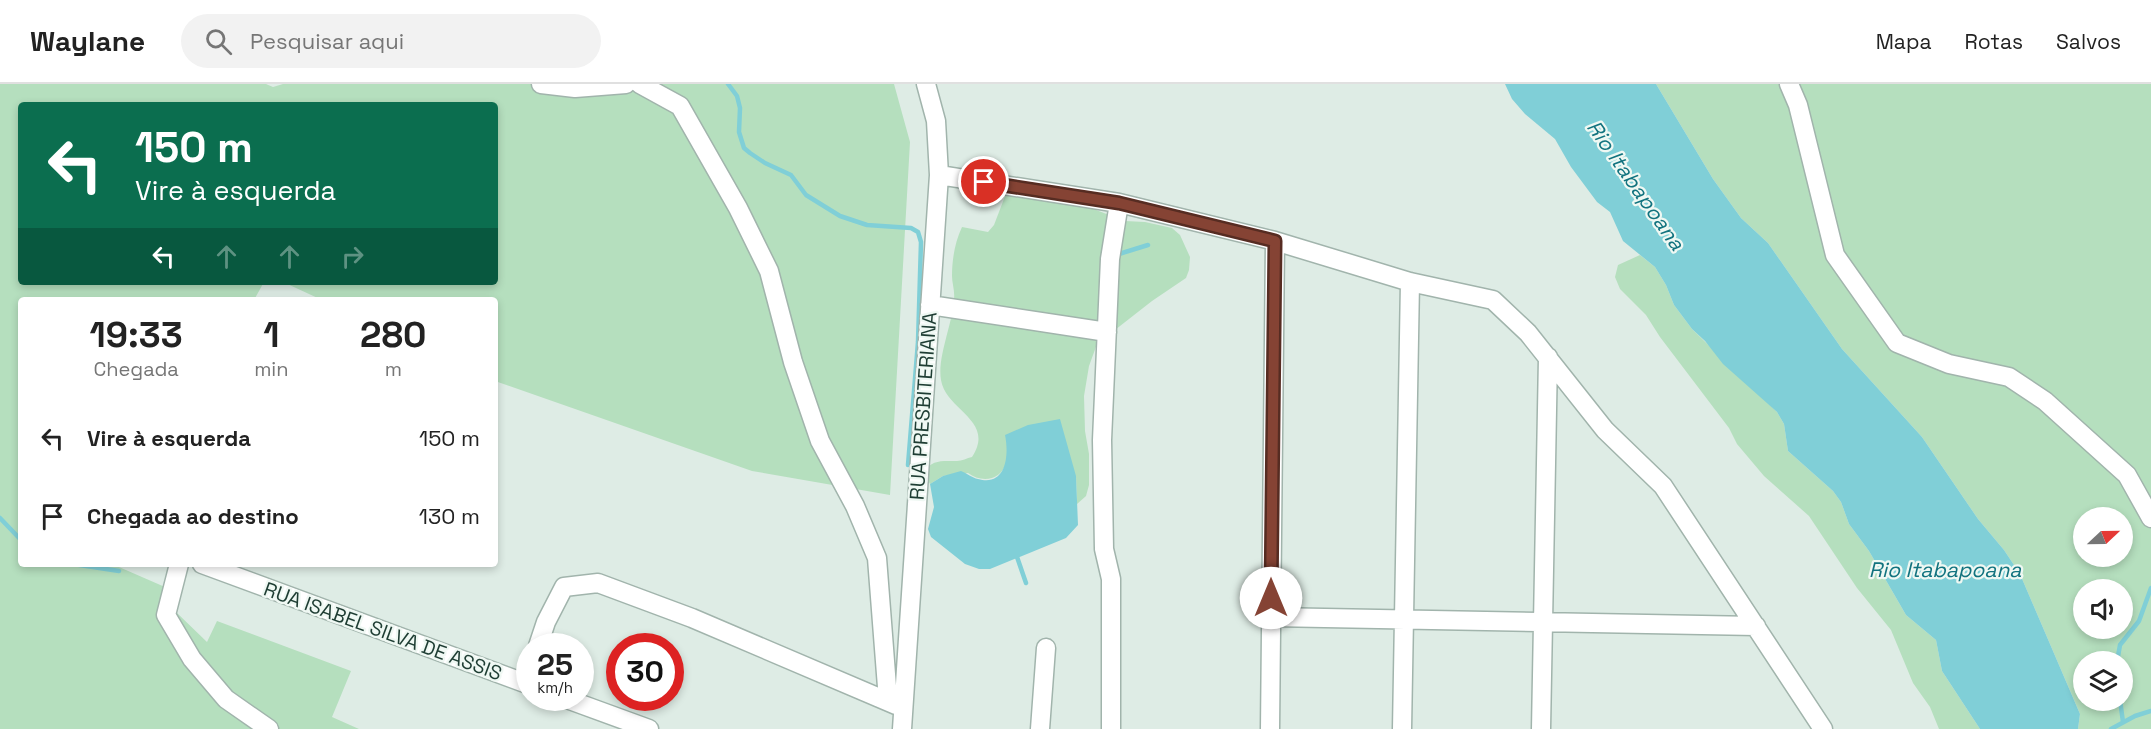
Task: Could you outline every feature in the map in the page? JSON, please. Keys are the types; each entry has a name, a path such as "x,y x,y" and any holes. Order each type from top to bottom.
{"street":[{"path":"541,84 575,88 626,84"},
{"path":"640,84 680,106 738,208 769,271 793,362 820,441 855,506 877,558 896,705"},
{"name":"RUA PRESBITERIANA","path":"902,729 896,705 939,175 936,121 926,84"},
{"path":"1789,84 1798,105 1835,255 1897,343 1949,364 2009,377 2045,401 2127,475 2151,518"},
{"path":"939,175 1119,203 1275,241 1410,282 1493,300 1528,333 1605,430 1663,486 1823,729"},
{"path":"1111,729 1111,579 1104,549 1102,440 1110,259 1119,203"},
{"path":"1270,729 1275,241"},
{"path":"1402,729 1402,620 1410,282"},
{"path":"930,305 1107,332"},
{"path":"1541,729 1548,357"},
{"path":"178,567 166,615 192,659 226,699 269,729"},
{"name":"RUA ISABEL SILVA DE ASSIS","path":"210,567 516,676"},
{"path":"542,633 564,587 598,583 692,618 896,705"},
{"path":"1271,617 1756,626"},
{"path":"1040,729 1046,648"},
{"path":"594,709 640,727"}],"green space":[{"path":"0,84 266,84 273,87 283,84 531,84 568,92 612,84 894,84 910,142 890,495 752,471 498,382 498,297 316,297 290,285 498,285 498,102 18,102 18,285 262,285 256,297 18,297 18,567 119,567 181,594 177,613 207,642 217,621 351,671 332,717 359,729 0,729"},
{"path":"1656,84 2151,84 2151,729 2078,729 2079,711 2133,711 2133,651 2073,651 2073,698 2020,574 2004,550 1978,519 1922,437 1842,349 1768,243 1741,218 1713,179"},
{"path":"1007,191 1046,191 1125,221 1145,222 1172,228 1180,235 1190,257 1186,278 1097,344 1089,366 1084,396 1089,485 1086,496 1077,504 1076,476 1007,444 1006,463 1000,474 995,477 984,479 968,473 943,476 930,484 924,472 934,463 959,461 972,457 978,444 978,434 974,425 945,391 941,380 941,361 953,308 953,263 962,227 988,232 994,225"},
{"path":"1640,255 1655,267 1674,305 1692,329 1777,412 1784,424 1788,451 1833,491 1841,502 1849,524 1869,551 1906,615 1936,640 1942,671 1980,729 1939,729 1930,707 1913,683 1891,630 1857,588 1809,516 1764,476 1737,444 1729,428 1646,315 1620,289 1615,277 1618,265"}],"water":[{"name":"Rio Itabapoana","path":"1505,84 1656,84 1713,179 1741,218 1768,243 1842,349 1922,437 1978,519 2004,550 2020,574 2073,698 2073,711 2079,711 2080,714 2078,729 1980,729 1942,671 1936,640 1906,615 1869,551 1849,524 1841,502 1833,491 1788,451 1784,424 1777,412 1723,364 1692,329 1674,305 1655,267 1623,241 1610,212 1597,202 1571,167 1555,139 1525,114 1512,99"},
{"path":"1060,419 1076,476 1078,525 1066,538 990,569 979,569 965,564 931,537 928,529 934,507 930,484 943,476 961,471 978,479 995,478 1000,474 1006,459 1005,435 1028,425"}],"waterway":[{"path":"728,84 737,96 740,108 739,132 744,148 750,153 791,175 806,195 840,216 867,225 911,228 918,232 921,242 918,342 908,465"},
{"path":"1119,254 1148,245"},
{"path":"0,518 18,537"},
{"path":"1016,554 1026,583"},
{"path":"93,567 119,571"},
{"path":"2119,651 2120,645 2139,621 2151,588"},
{"path":"2122,711 2123,722"},
{"path":"2111,729 2135,716 2151,711"}],"route":[{"path":"984,182 1119,203 1275,241 1271,598"}]}
